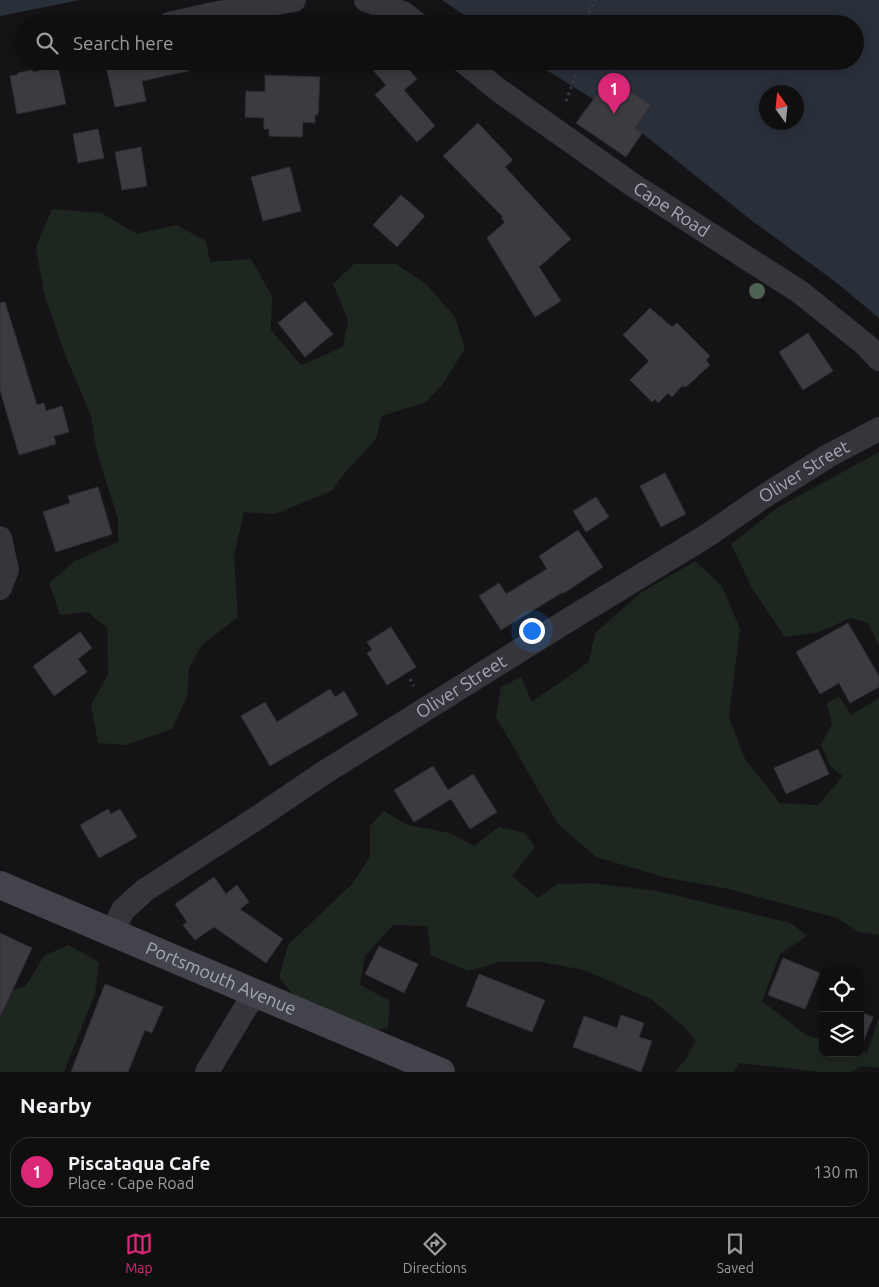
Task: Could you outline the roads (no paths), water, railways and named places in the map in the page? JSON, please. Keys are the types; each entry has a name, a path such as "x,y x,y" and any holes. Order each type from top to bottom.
{"main road":[{"name":"Portsmouth Avenue","path":"0,885 441,1072"}],"street":[{"path":"209,15 294,0"},
{"path":"366,0 406,15"},
{"name":"Cape Road","path":"474,70 497,89 630,183 800,292 866,344 879,359"},
{"name":"Oliver Street","path":"112,933 123,910 152,886 325,772 585,609 708,535 820,461 879,430"},
{"path":"0,538 7,570 0,588"},
{"path":"207,1072 255,992"}],"place":[{"name":"Piscataqua Cafe","path":"614,114"}]}
